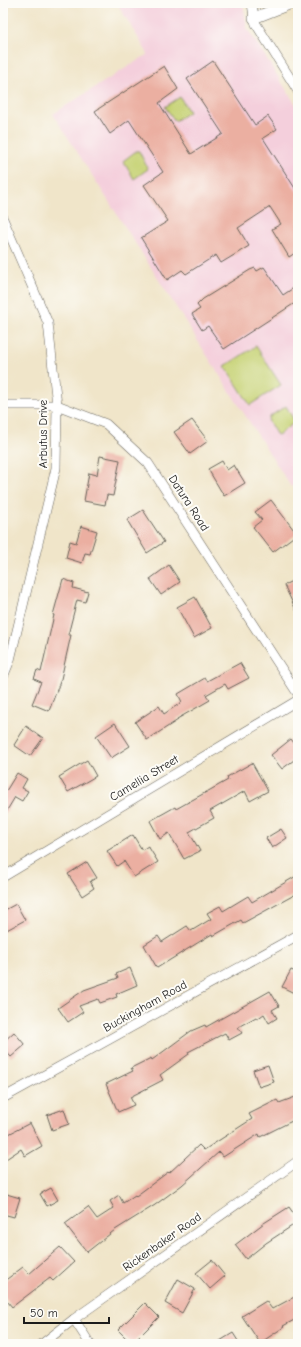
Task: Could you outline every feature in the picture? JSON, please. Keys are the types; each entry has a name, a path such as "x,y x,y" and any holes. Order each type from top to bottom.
{"street":[{"path":"252,3 254,18 259,29 298,91"},
{"path":"254,18 292,3"},
{"name":"Arbutus Drive","path":"3,219 48,323 57,405 56,468 10,660 3,677"},
{"name":"Datura Road","path":"3,405 57,405 106,424 148,463 298,694"},
{"name":"Camellia Street","path":"3,876 298,700"},
{"name":"Buckingham Road","path":"3,1098 298,935"},
{"name":"Rickenbaker Road","path":"42,1344 74,1319 298,1161"},
{"path":"74,1319 90,1344"}],"shaded area":[{"path":"117,3 243,3 247,28 298,108 298,482 291,487 53,114 148,54"}],"green space":[{"path":"180,97 189,112 175,121 165,107"},
{"path":"136,151 139,151 148,169 134,179 123,161"},
{"path":"256,346 281,385 250,405 225,366"},
{"path":"286,406 295,422 278,435 268,420 269,417"}],"building":[{"path":"213,61 255,125 268,116 277,129 263,138 298,193 298,251 289,257 272,229 281,224 270,207 238,228 249,246 221,263 216,255 186,274 182,270 167,280 141,238 168,221 144,185 163,172 129,120 110,134 95,111 164,66 178,89 159,103 191,154 223,134 187,79"},
{"path":"264,267 283,295 298,285 298,301 224,349 208,326 202,330 192,314 200,309 197,305 203,299 250,270 255,268 257,271"},
{"path":"192,420 208,441 190,454 174,432"},
{"path":"100,456 120,460 113,496 107,495 105,505 84,501 89,473 97,475"},
{"path":"222,461 227,470 234,465 245,483 224,496 208,469"},
{"path":"271,500 297,534 273,552 253,527 262,520 255,512"},
{"path":"143,510 164,542 147,553 127,520"},
{"path":"81,526 97,531 90,554 85,553 82,563 66,558 70,541 76,543"},
{"path":"169,565 180,582 161,595 150,579"},
{"path":"298,578 298,614 284,585"},
{"path":"63,579 74,583 73,588 88,592 85,602 77,600 68,635 71,635 61,679 49,711 32,704 41,682 34,679 37,670 41,672 53,615"},
{"path":"195,597 212,628 194,638 177,607"},
{"path":"240,663 249,678 228,689 225,684 206,695 210,700 177,719 178,720 147,740 135,722 159,706 164,714 182,702 178,694 205,678 207,681"},
{"path":"115,723 130,746 111,758 96,736"},
{"path":"26,726 43,738 30,756 14,745"},
{"path":"291,739 298,748 298,757 282,769 271,755"},
{"path":"87,760 96,776 68,792 59,777"},
{"path":"252,763 268,791 250,801 245,791 210,811 214,818 189,832 200,851 184,859 169,833 160,839 150,821 175,807 176,809 228,780 227,777"},
{"path":"17,773 27,779 22,788 28,791 22,801 15,797 3,817 3,789 6,791"},
{"path":"281,829 287,838 272,848 266,838"},
{"path":"133,835 142,850 148,846 158,862 134,877 124,861 117,866 107,851"},
{"path":"87,862 97,878 90,881 94,888 82,896 68,874"},
{"path":"298,875 298,893 243,923 241,920 213,936 212,934 157,968 144,945 158,936 162,942 187,926 191,931 211,919 207,913 220,906 223,911 248,896 252,902"},
{"path":"16,904 25,920 3,932 3,911"},
{"path":"130,968 137,985 116,994 117,997 100,1003 98,999 79,1006 83,1012 68,1022 58,1008 84,990 118,978 116,974"},
{"path":"291,970 298,973 298,995 282,987"},
{"path":"270,991 279,1006 272,1010 277,1018 269,1023 264,1014 257,1019 256,1017 238,1027 242,1033 229,1040 225,1033 188,1052 189,1054 160,1075 163,1080 130,1097 134,1105 118,1112 106,1084 133,1071 131,1068 151,1058 152,1060 191,1031 205,1025 206,1027"},
{"path":"14,1032 25,1045 11,1057 3,1048 3,1042"},
{"path":"268,1065 274,1082 259,1087 253,1070"},
{"path":"298,1096 298,1118 260,1137 259,1134 223,1157 219,1152 182,1185 155,1205 115,1230 87,1252 65,1224 88,1207 97,1219 114,1208 110,1201 119,1195 123,1203 135,1195 136,1196 168,1172 169,1173 199,1145 204,1150 252,1119 249,1114 277,1100 279,1103"},
{"path":"64,1109 69,1124 52,1130 47,1115"},
{"path":"30,1123 42,1146 25,1156 21,1149 3,1161 3,1137"},
{"path":"51,1188 58,1200 47,1206 40,1194"},
{"path":"3,1193 20,1198 14,1217 3,1214"},
{"path":"289,1207 298,1222 266,1243 246,1259 235,1245 264,1223"},
{"path":"60,1247 74,1262 53,1281 50,1278 12,1307 3,1296 3,1282 23,1267 29,1274"},
{"path":"212,1260 225,1276 210,1289 196,1273"},
{"path":"178,1279 195,1289 182,1313 165,1303"},
{"path":"298,1295 298,1318 283,1326 284,1327 260,1343 242,1316 266,1301 272,1309"},
{"path":"145,1303 159,1317 132,1344 118,1330"},
{"path":"233,1333 240,1344 215,1344"}]}
